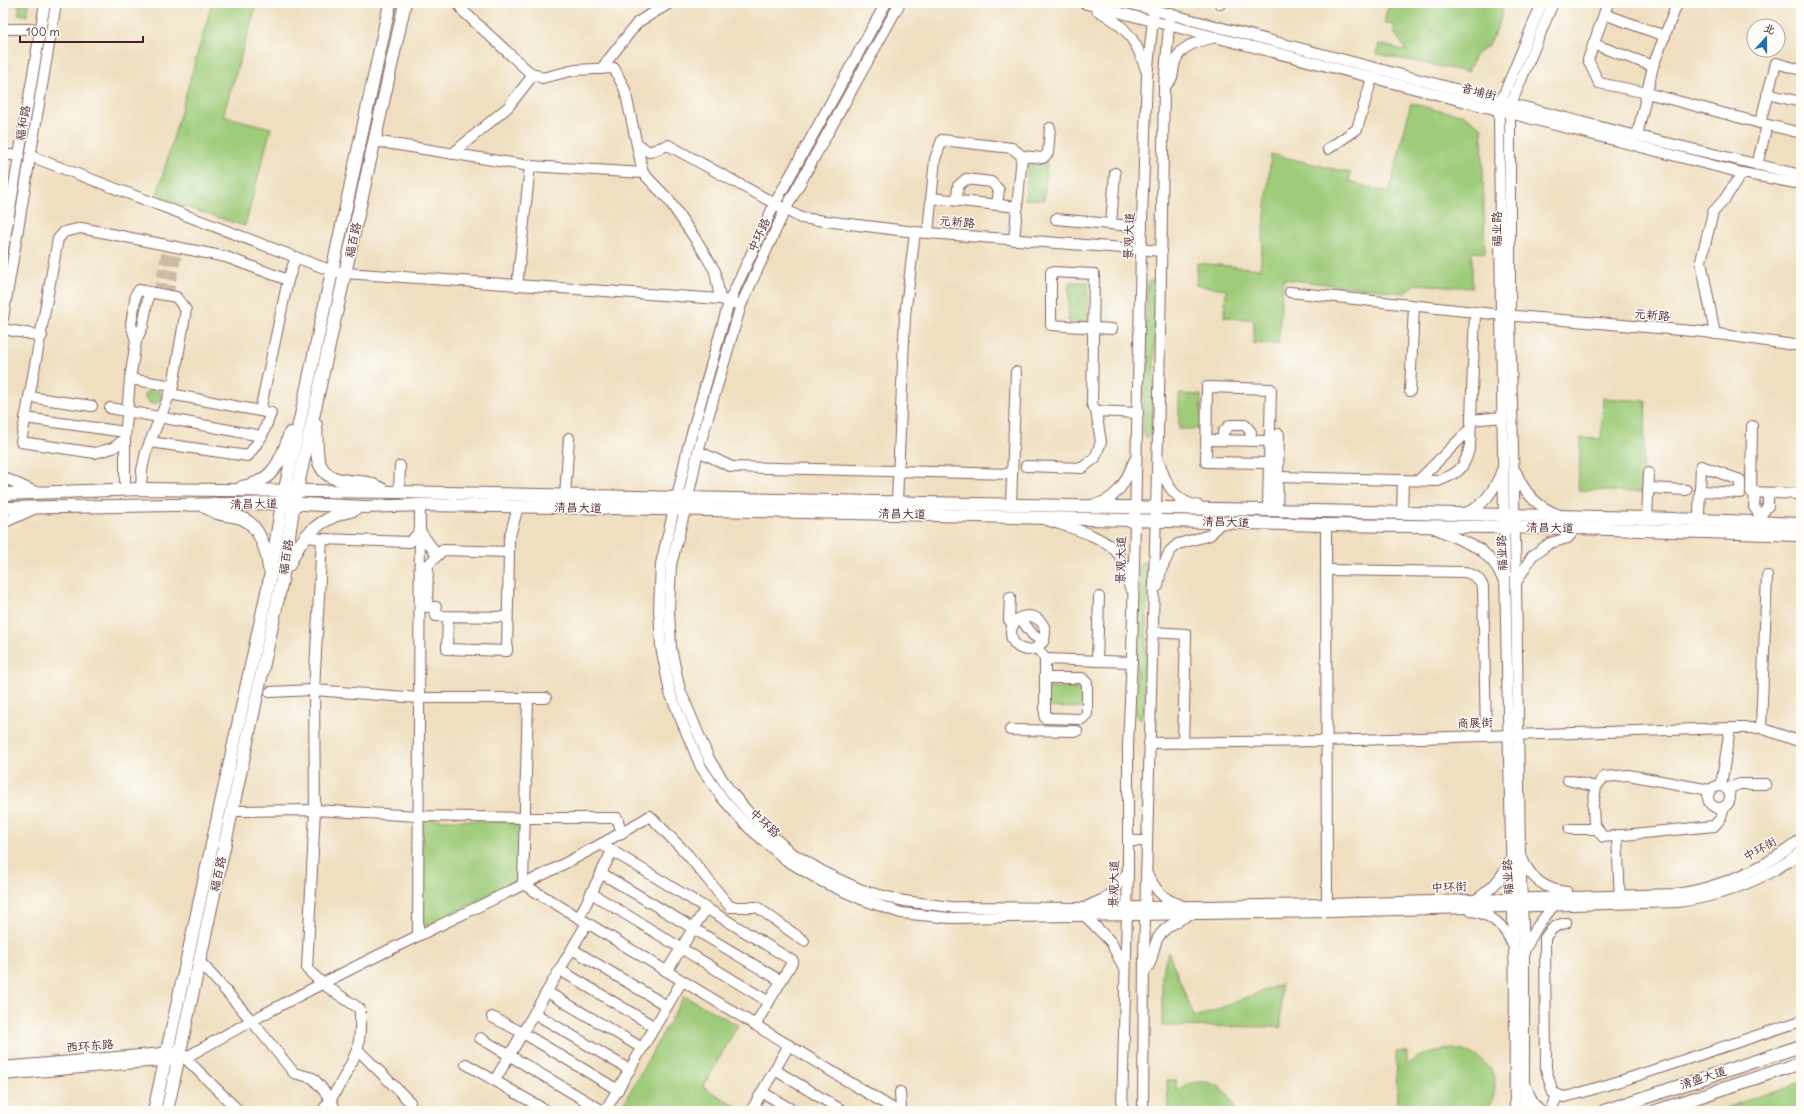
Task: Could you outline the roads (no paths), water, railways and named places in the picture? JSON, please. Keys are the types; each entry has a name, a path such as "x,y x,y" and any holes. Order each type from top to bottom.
{"main road":[{"name":"福百路","path":"167,1111 232,811 276,579 288,503 285,491 390,3"},
{"name":"福百路","path":"288,503 297,491 405,3"},
{"path":"225,490 250,486 262,480 277,468 284,453 294,420 304,406"},
{"path":"315,412 318,459 321,466 328,474 339,480 368,484 394,492"},
{"name":"清昌大道","path":"3,494 140,489 394,492 565,496 681,504 1039,518 1155,514 1221,516 1326,525 1432,527 1565,517 1760,519 1801,524"},
{"name":"清昌大道","path":"3,508 288,503 366,507 420,505 518,507 897,502 1011,504 1072,507 1135,514"},
{"path":"200,505 217,513 243,518 253,527 262,542 276,579"},
{"path":"276,579 296,548 308,534 332,516 366,507"},
{"name":"清昌大道","path":"1221,516 1273,508 1452,515 1576,528 1801,535"},
{"name":"福百路","path":"154,1111 276,579"},
{"name":"清盛大道","path":"1604,1111 1801,1046"},
{"name":"清盛大道","path":"1656,1111 1801,1063"}],"street":[{"name":"福和路","path":"3,250 44,3"},
{"name":"福和路","path":"3,318 56,3"},
{"path":"458,3 463,11 528,70 542,78 575,70 614,68 625,90 638,144 643,173 668,199 704,252 715,271 725,301"},
{"path":"601,69 638,22 670,3"},
{"name":"中环路","path":"681,504 688,447 725,301 774,205 886,3"},
{"name":"中环路","path":"900,3 785,210 741,305 698,451 661,564 659,609 661,647 670,694 701,767 722,798 748,827 786,860 823,882 862,900 902,913 950,918 1085,912"},
{"path":"1083,3 1113,19 1125,29 1140,51 1147,76"},
{"name":"音埔街","path":"1083,3 1219,37 1372,78 1500,106"},
{"name":"音埔街","path":"1127,3 1170,13 1742,173 1801,184"},
{"name":"福业路","path":"1517,902 1520,853 1518,734 1511,584 1500,106 1542,3"},
{"name":"福业路","path":"1508,464 1502,418 1511,109 1553,3"},
{"path":"1608,3 1588,60 1599,83 1647,93 1801,133"},
{"path":"1637,136 1653,66 1676,4 1673,3"},
{"name":"景观大道","path":"1122,1111 1128,872 1128,745 1132,662 1141,250 1147,76 1154,10"},
{"path":"1143,1111 1148,743 1162,251 1164,87 1170,13"},
{"path":"1604,14 1665,36"},
{"path":"3,29 40,29"},
{"path":"1164,87 1172,79 1175,61 1180,53 1189,45 1219,37"},
{"path":"1593,44 1653,66"},
{"path":"1757,165 1768,94 1776,63 1801,70"},
{"path":"452,154 508,106 534,74"},
{"path":"1328,148 1357,129 1372,78"},
{"path":"1768,94 1801,102"},
{"name":"音埔街","path":"1511,109 1637,136 1801,175"},
{"path":"928,233 935,158 942,140 1012,148 1022,156 1043,158 1048,153 1050,128"},
{"path":"374,141 530,166 643,173"},
{"name":"元新路","path":"638,144 649,152 668,145 699,161 774,205 802,218 915,232 1162,251"},
{"path":"3,155 19,155"},
{"path":"30,156 332,271 725,301 741,305"},
{"path":"1014,240 1022,156"},
{"path":"517,286 530,166"},
{"path":"1111,224 1115,173"},
{"path":"1715,334 1701,261 1713,212 1724,200 1742,173"},
{"path":"957,200 958,186 966,180 991,182 999,190 997,205"},
{"path":"931,198 1018,207"},
{"path":"1056,219 1142,227"},
{"path":"125,435 113,448 95,452 21,442 42,336 58,239 64,232 70,229 81,228 226,257 288,280"},
{"path":"897,502 905,316 915,232"},
{"path":"260,411 288,280 296,257"},
{"path":"1026,466 1082,468 1095,458 1101,442 1096,411 1092,404 1093,328 1094,274 1051,272 1051,325 1093,328 1112,329"},
{"path":"125,490 125,435 130,379 136,341 130,324 136,294 139,290 176,297 186,310 171,390 150,442 142,470 140,489"},
{"name":"元新路","path":"1290,292 1475,313 1715,334 1801,346"},
{"path":"1410,391 1414,306"},
{"path":"1278,477 1438,481 1453,476 1467,461 1470,445 1475,313"},
{"path":"3,329 42,336"},
{"path":"1011,504 1016,372"},
{"path":"130,379 271,413 262,436 248,456 150,442"},
{"path":"1269,463 1206,462 1207,387 1271,389 1269,463 1273,508"},
{"path":"30,397 92,406"},
{"path":"110,408 161,416 262,436"},
{"path":"1096,411 1138,413"},
{"path":"26,418 125,435"},
{"path":"1418,480 1471,425 1502,418"},
{"path":"1223,440 1223,432 1230,425 1245,426 1251,432 1250,441"},
{"path":"1752,426 1751,492 1801,494"},
{"path":"1273,508 1278,477 1279,434"},
{"path":"565,496 569,438"},
{"path":"1206,440 1270,441"},
{"path":"698,451 732,467 1012,474"},
{"path":"1072,507 1094,505 1114,497 1128,474 1137,453"},
{"path":"1153,605 1161,570 1170,551 1178,544 1210,535 1221,516 1180,499 1168,487 1157,454"},
{"path":"1452,515 1472,511 1479,505 1508,464 1527,494 1540,506 1552,513 1565,517"},
{"path":"394,492 400,466"},
{"path":"1647,518 1649,473"},
{"path":"3,477 39,493"},
{"path":"1402,480 1402,514"},
{"path":"1649,488 1686,490"},
{"path":"1699,513 1700,491"},
{"path":"1755,492 1754,507 1760,519"},
{"path":"1760,519 1768,506 1768,492"},
{"path":"418,936 420,505"},
{"path":"3,523 38,507"},
{"path":"448,616 447,649 507,651 509,539 518,507"},
{"path":"1039,518 1086,533 1108,544 1118,554 1126,574 1133,605"},
{"path":"1326,525 1327,908"},
{"path":"1432,527 1480,549 1511,584 1532,556 1550,543 1568,538 1576,528"},
{"path":"308,534 308,537 322,539 410,542 420,530"},
{"path":"420,530 437,555"},
{"path":"322,539 314,690 315,810 307,969 323,984 360,1008 357,1049 322,1111"},
{"path":"507,617 436,616 436,607 427,607 428,565 443,550 509,552"},
{"path":"1326,570 1465,572 1474,575 1480,580 1483,586 1486,736"},
{"path":"1761,728 1768,576"},
{"name":"福业路","path":"1511,584 1508,735 1511,858 1517,902 1525,1111"},
{"path":"1010,597 1009,620 1017,621 1028,616 1039,620 1045,630 1040,644 1030,650 1024,649 1015,644 1011,634 1017,621"},
{"path":"1097,661 1099,597"},
{"path":"1017,621 1033,635 1040,644 1045,659 1044,730"},
{"path":"1152,632 1186,634 1183,743"},
{"path":"1045,659 1132,662"},
{"path":"1045,678 1082,678 1087,683 1087,714 1082,719 1045,718"},
{"path":"270,692 314,690 419,698 546,698"},
{"path":"523,884 528,698"},
{"path":"1710,790 1628,776 1604,777 1596,787 1593,805 1594,825 1603,837 1714,826 1721,818 1724,808 1730,799 1724,787 1730,728"},
{"name":"商展街","path":"1148,743 1326,741 1730,728 1761,728 1801,742"},
{"path":"1010,730 1077,731"},
{"path":"1568,780 1596,787"},
{"path":"1724,808 1716,808 1710,804 1707,797 1713,787 1724,787 1740,784 1766,784"},
{"path":"232,811 315,810 418,816 617,818 622,833"},
{"path":"239,1111 180,1056 523,884 622,833 650,816 688,855 730,907 756,907 804,941"},
{"path":"1570,829 1598,829"},
{"path":"1617,835 1620,899"},
{"name":"中环街","path":"1327,908 1476,900 1554,905 1677,894 1721,884 1772,860 1801,839"},
{"path":"1128,841 1147,841"},
{"path":"601,844 793,961 755,1025"},
{"path":"495,1080 572,949 591,893 612,851"},
{"name":"中环街","path":"1085,912 1327,908 1447,909 1578,896 1677,902 1724,892 1775,869 1801,852"},
{"path":"1520,853 1526,868 1542,884 1558,891 1572,892 1578,896"},
{"path":"1476,900 1495,886 1505,872 1511,858"},
{"path":"1125,972 1111,942 1085,912 1108,897 1128,872"},
{"path":"1144,973 1152,963 1157,941 1165,929 1190,910 1167,900 1153,884 1146,872"},
{"path":"602,873 781,981"},
{"path":"523,884 897,1111 900,1092"},
{"path":"591,893 769,1002"},
{"path":"1447,909 1474,912 1490,917 1502,927 1519,952 1554,905"},
{"path":"667,971 706,908"},
{"path":"1566,923 1557,924 1545,938 1546,1069 1553,1093 1564,1097 1577,1094 1801,1021"},
{"path":"572,949 667,1006"},
{"name":"福业路","path":"1515,1111 1519,952"},
{"path":"1125,958 1144,958"},
{"path":"204,966 251,1020 294,1073 313,1078 330,1098 336,1111"},
{"path":"560,970 655,1027"},
{"path":"480,1038 604,1111 630,1070 682,981"},
{"path":"547,992 642,1048"},
{"path":"534,1013 630,1070"},
{"path":"492,1017 523,1033 618,1090"},
{"path":"751,1111 789,1045"},
{"path":"357,1049 410,1102"},
{"name":"西环东路","path":"3,1075 166,1056"},
{"name":"西环东路","path":"3,1067 180,1056"},
{"path":"466,1064 547,1111"},
{"path":"775,1070 843,1111"},
{"path":"1524,1081 1533,1103 1540,1111"},
{"path":"762,1092 794,1111"},
{"path":"1550,1111 1558,1095"},
{"path":"1510,1111 1515,1098"}],"tunnel":[{"path":"158,293 168,246"},
{"path":"168,295 178,248"}]}
